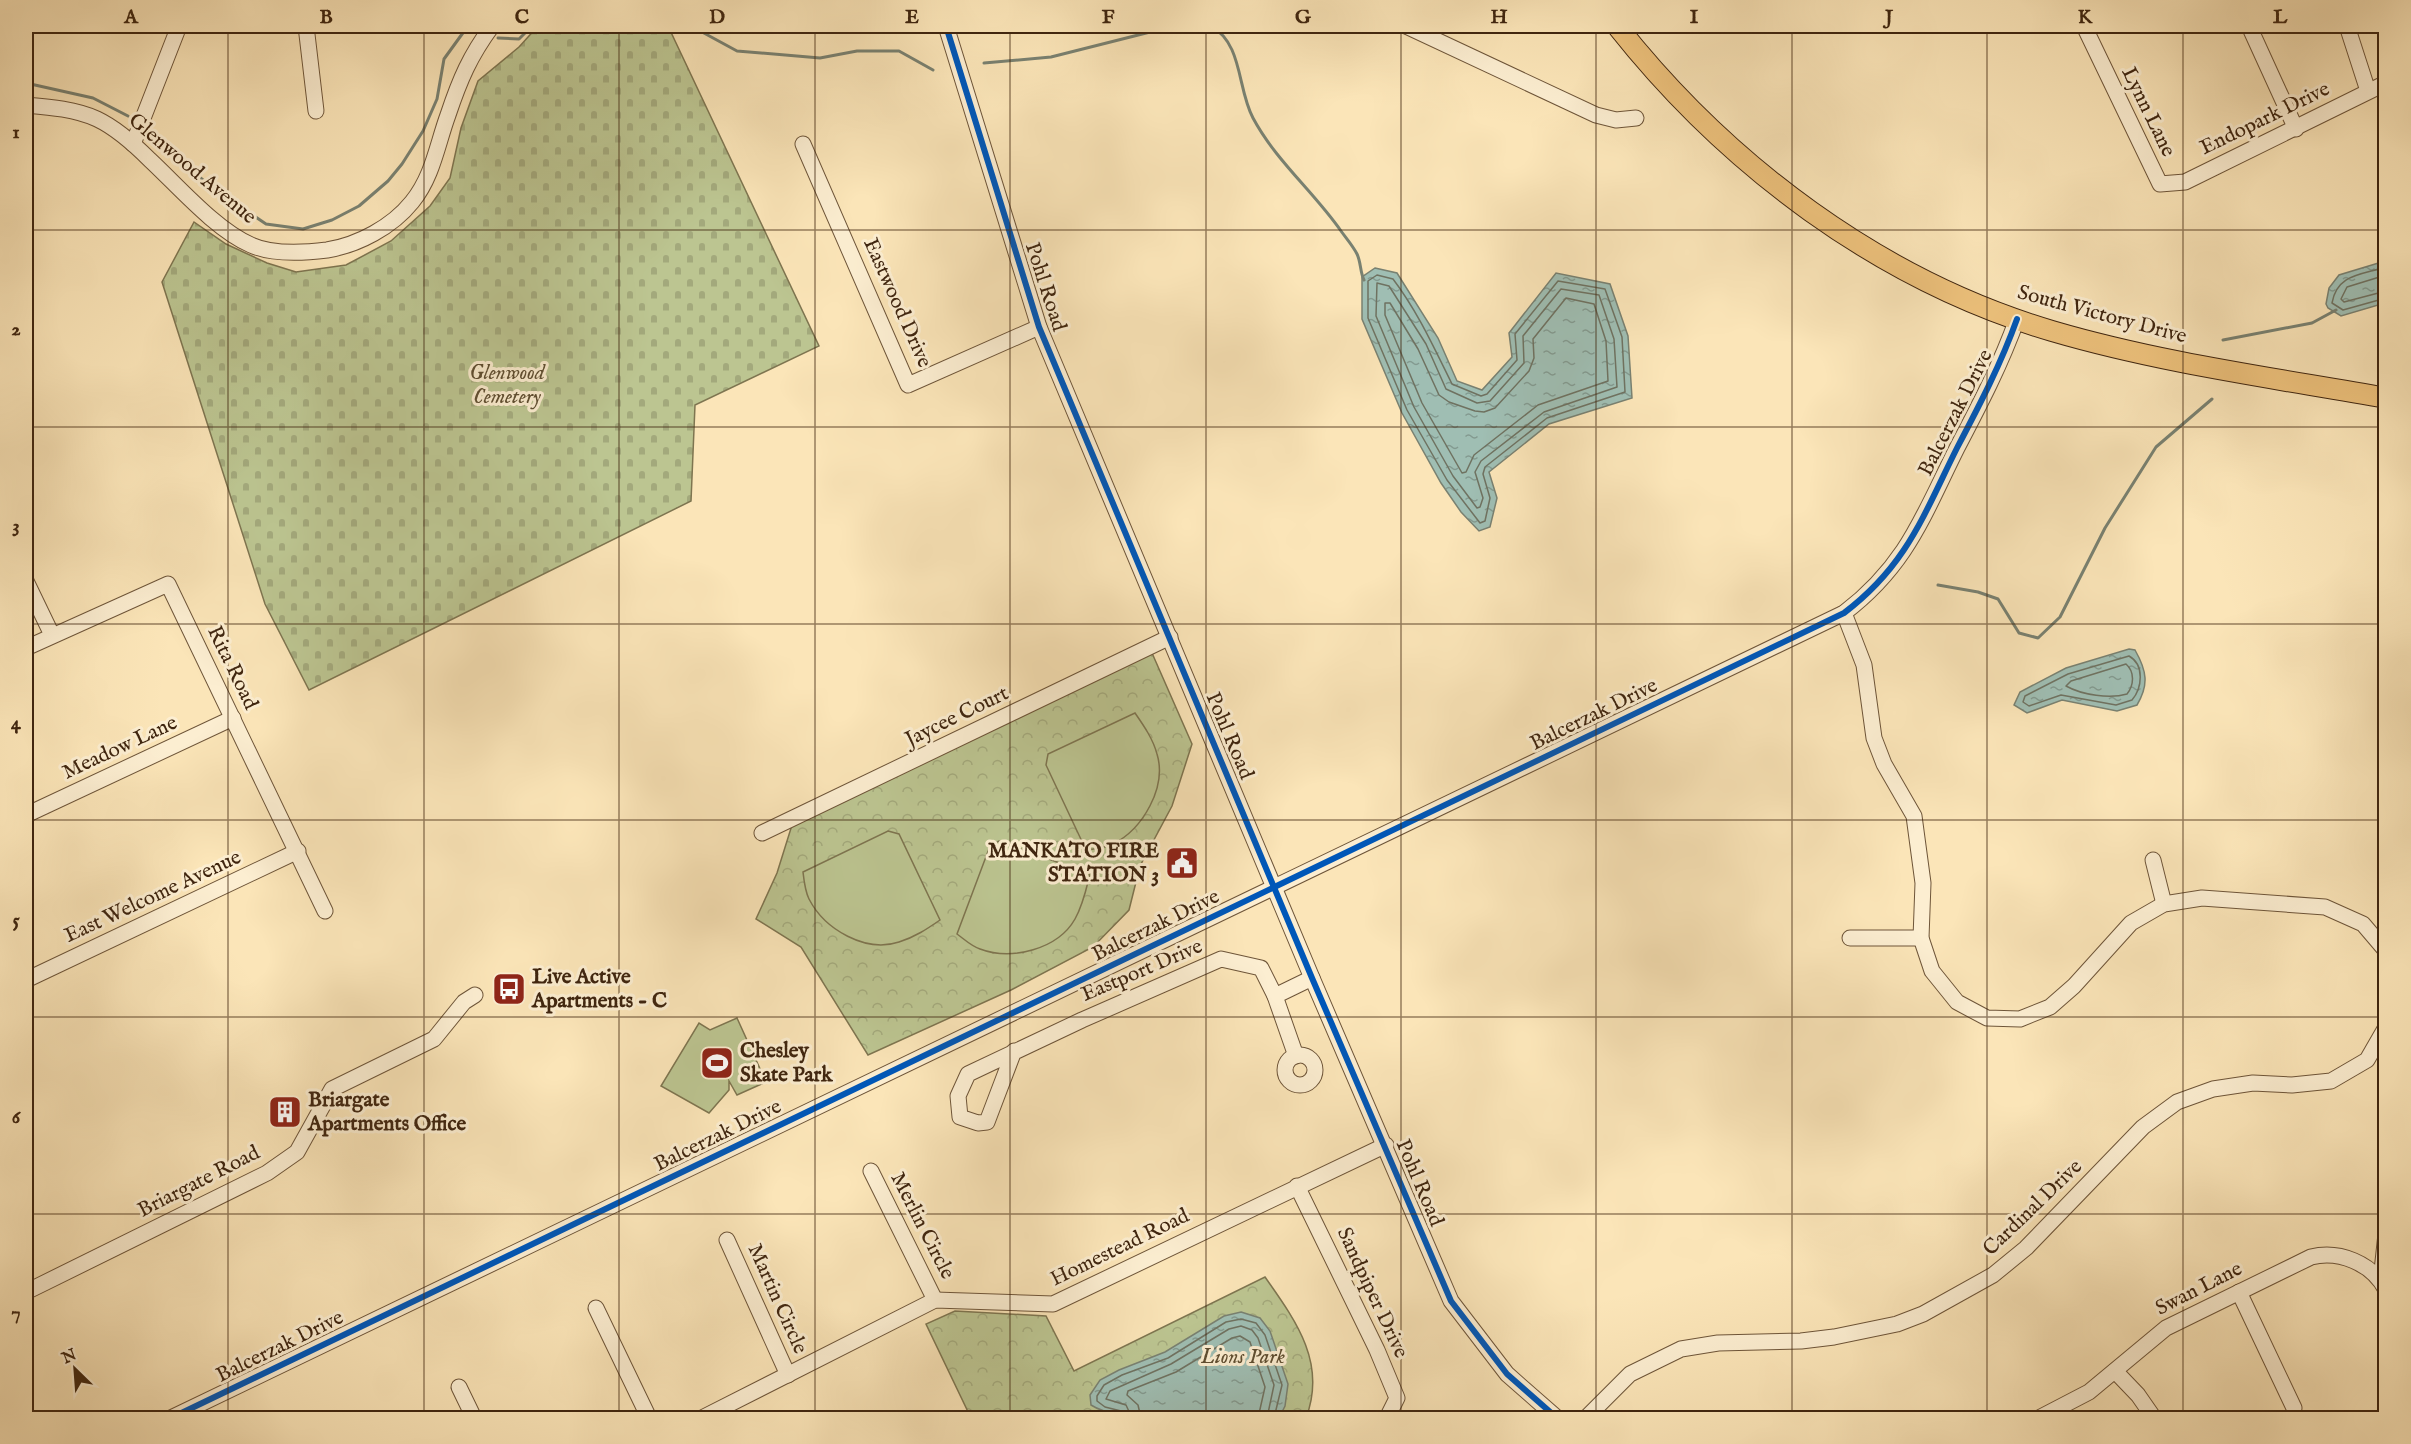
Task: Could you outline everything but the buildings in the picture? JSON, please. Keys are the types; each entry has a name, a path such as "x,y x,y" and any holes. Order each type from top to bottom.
{"main road":[{"name":"South Victory Drive","path":"1617,26 1656,74 1706,125 1750,164 1815,214 1924,279 2017,319 2050,330 2151,356 2385,398"}],"street":[{"path":"133,144 179,26"},
{"path":"306,26 316,111"},
{"name":"Glenwood Avenue","path":"26,105 59,108 96,119 133,144 209,216 251,246 282,252 340,248 380,231 412,203 431,171 447,116 470,56 492,26"},
{"name":"Pohl Road","path":"946,26 1039,327 1312,978 1386,1145 1451,1301 1507,1374 1557,1419"},
{"path":"1406,26 1596,115 1616,120 1636,118"},
{"name":"Lynn Lane","path":"2084,26 2160,184"},
{"path":"2249,26 2296,129"},
{"path":"2347,26 2368,91"},
{"name":"Endopark Drive","path":"2160,184 2185,182 2385,83"},
{"name":"Eastwood Drive","path":"803,144 908,385 1039,327"},
{"name":"Balcerzak Drive","path":"171,1419 1844,613 1872,590 1905,552 2005,355 2017,319"},
{"path":"26,581 52,635"},
{"name":"Rita Road","path":"26,648 168,584 325,911"},
{"path":"1844,613 1864,665 1874,738 1884,764 1914,816 1923,884 1921,938 1932,971 1957,1002 1987,1018 2020,1019 2050,1007 2074,986 2130,923 2164,904 2202,898 2325,907 2363,924 2385,951"},
{"name":"Jaycee Court","path":"762,833 1170,637"},
{"name":"Meadow Lane","path":"26,815 233,718"},
{"name":"East Welcome Avenue","path":"26,980 298,851"},
{"path":"2153,860 2164,904"},
{"path":"1850,938 1921,938"},
{"name":"Eastport Drive","path":"1014,1051 987,1122 978,1123 960,1117 958,1096 968,1074 1014,1051 1221,959 1261,968 1275,996 1296,1056"},
{"path":"1275,996 1312,978"},
{"name":"Briargate Road","path":"26,1292 267,1173 297,1152 332,1089 434,1039 464,1002 475,995"},
{"name":"Cardinal Drive","path":"1586,1419 1630,1374 1681,1349 1718,1342 1801,1341 1834,1337 1897,1324 1923,1314 1993,1275 2026,1248 2143,1127 2177,1102 2213,1089 2253,1083 2292,1085 2331,1081 2367,1060 2385,1027"},
{"name":"Homestead Road","path":"702,1419 935,1300 1053,1304 1386,1145"},
{"name":"Merlin Circle","path":"871,1171 935,1300"},
{"name":"Sandpiper Drive","path":"1298,1186 1377,1350 1397,1398 1387,1419"},
{"path":"2383,1285 2385,1234"},
{"name":"Martin Circle","path":"727,1239 788,1375"},
{"name":"Swan Lane","path":"2039,1419 2081,1398 2166,1328 2238,1292 2323,1254 2335,1253 2355,1261 2383,1285"},
{"path":"2238,1292 2294,1408"},
{"path":"596,1308 649,1419"},
{"path":"2115,1371 2138,1395 2154,1419"},
{"path":"459,1387 474,1419"}],"green space":[{"name":"Glenwood Cemetery","path":"538,26 668,26 819,346 695,405 691,501 309,690 265,604 162,282 194,222 226,244 267,263 296,272 346,265 391,241 430,206 450,178 461,128 478,81 519,47"},
{"path":"1152,653 1192,744 1172,806 1140,866 1129,910 1093,947 1011,990 868,1055 801,947 756,919 777,873 792,825"},
{"path":"1135,713 1151,738 1157,754 1159,780 1155,793 1143,818 1124,837 1113,844 1086,850 1046,765 1048,754"},
{"path":"888,831 899,834 940,920 921,933 886,945 860,941 836,929 825,920 809,899 803,872"},
{"path":"999,841 1090,874 1075,919 1057,938 1033,950 1006,954 993,952 974,946 957,934 990,846"},
{"name":"Chesley Skate Park","path":"737,1018 766,1082 737,1095 729,1081 729,1090 709,1113 661,1086 699,1023 710,1030"},
{"name":"Lions Park","path":"1265,1277 1297,1326 1305,1343 1313,1379 1312,1398 1306,1418 971,1418 926,1324 955,1311 1046,1316 1074,1371"}],"water":[{"path":"2385,261 2385,303 2341,316 2328,308 2326,304 2329,288 2339,275"},
{"path":"1375,268 1397,273 1438,338 1457,381 1482,390 1512,357 1509,333 1556,273 1610,284 1628,336 1632,398 1549,424 1489,472 1497,498 1490,527 1479,531 1461,512 1441,483 1402,413 1362,319 1362,277"},
{"path":"2129,649 2135,650 2145,678 2141,698 2137,705 2117,711 2062,700 2027,713 2014,705 2020,692 2066,668"},
{"path":"1241,1312 1260,1318 1270,1331 1288,1384 1285,1406 1279,1418 1154,1419 1107,1412 1091,1405 1090,1395 1100,1380 1165,1352 1224,1316"}],"waterway":[{"path":"498,38 519,39 532,26"},
{"path":"691,26 737,51 820,58 857,51 899,51 933,70"},
{"path":"984,63 1051,57 1166,28 1194,26"},
{"path":"1211,26 1229,44 1248,106 1262,134 1351,245 1358,257 1364,280"},
{"path":"151,136 210,186 266,224 303,229 332,220 359,206 388,181 402,164 423,131 437,99 444,59 465,30"},
{"path":"26,83 93,98 128,116"},
{"path":"2223,340 2312,323 2336,310"},
{"path":"1938,585 1978,592 1998,599 2019,633 2038,638 2060,617 2105,528 2156,447 2212,399"}],"cycle path":[{"path":"946,26 1039,327 1312,978 1451,1301 1507,1374 1557,1418"},
{"path":"171,1418 1844,613 1883,577 1911,538 1989,385 2017,319"}],"place":[{"name":"MANKATO FIRE STATION 3","path":"1182,863"},
{"name":"Live Active Apartments - C","path":"509,989"},
{"name":"Chesley Skate Park","path":"717,1063"},
{"name":"Briargate Apartments Office","path":"285,1112"}]}
